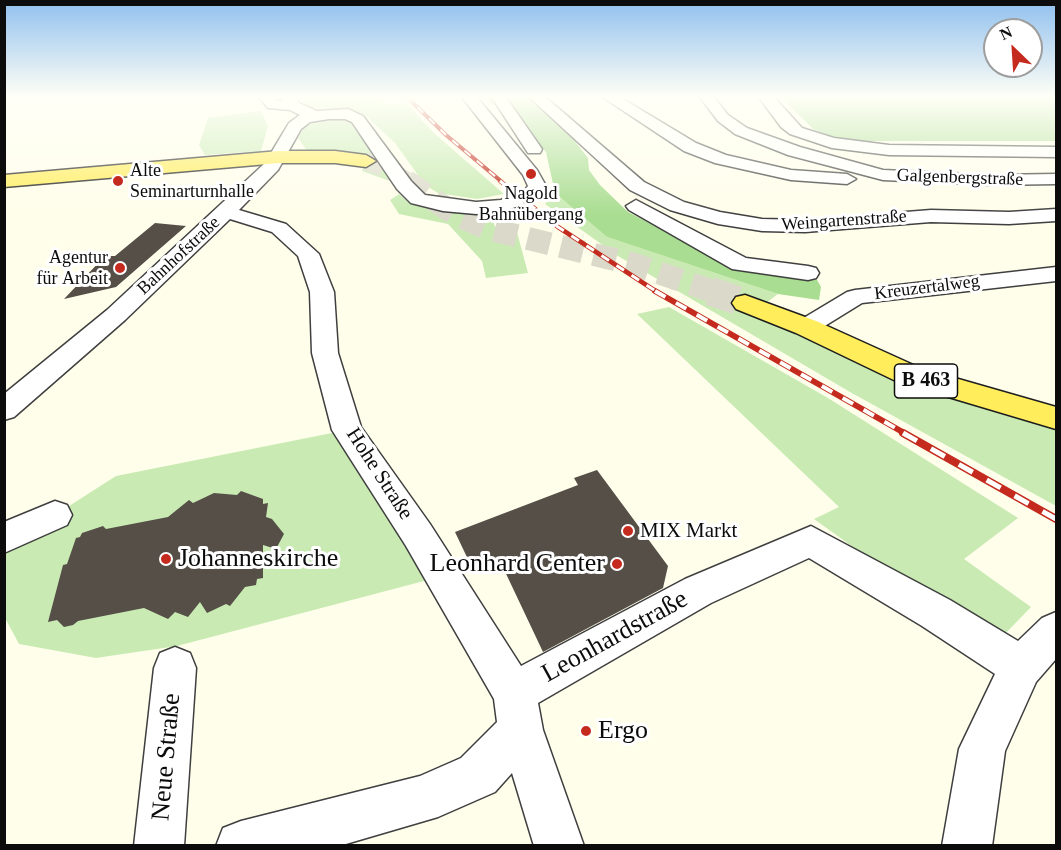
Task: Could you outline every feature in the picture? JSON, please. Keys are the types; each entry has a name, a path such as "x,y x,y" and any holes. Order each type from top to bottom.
{"main road":[{"path":"4,181 279,157 335,157 366,161"},
{"name":"B 463","path":"745,303 806,327 909,375 1055,418"}],"street":[{"name":"Bahnhofstraße","path":"4,410 116,315 226,212 279,157 290,136"},
{"path":"370,136 404,185 418,199 443,205 491,207 526,198 537,186 500,136"},
{"path":"523,164 537,160 538,155 525,136"},
{"name":"Weingartenstraße","path":"579,136 637,186 677,206 718,218 762,225 805,226 931,216 1009,218 1056,215"},
{"path":"672,136 690,147 759,170 812,178 847,179 883,175"},
{"name":"Galgenbergstraße","path":"753,136 794,151 883,175 992,180 1056,179"},
{"path":"810,136 832,143 889,150 1056,152"},
{"path":"611,164 599,170 608,183 636,207 740,264 808,273"},
{"name":"Hohe Straße","path":"226,212 279,228 308,254 322,292 325,353 347,430 418,535 518,711 559,846"},
{"name":"Kreuzertalweg","path":"806,327 855,297 890,291 1056,274"},
{"path":"4,538 55,515"},
{"name":"Leonhardstraße","path":"241,846 421,800 478,776 518,711 698,591 812,541 936,613 1021,667"},
{"path":"967,846 982,749 1021,667 1056,631"},
{"name":"Neue Straße","path":"159,846 175,668"}],"green space":[{"path":"202,136 265,136 261,151 205,155 199,145"},
{"path":"299,136 364,136 395,183 362,171 366,156 307,151 298,138"},
{"path":"387,136 437,136 504,194 477,199 438,193 425,185"},
{"path":"532,136 571,136 588,158 589,170 600,185 628,212 729,265 764,274 816,278 821,287 819,300 778,294 607,237 555,193 546,152"},
{"path":"829,136 1056,136 1056,141 865,141"},
{"path":"555,193 607,237 778,294 766,303 742,294 745,303 768,322 937,394 1056,430 1056,506 850,392 618,256 545,204"},
{"path":"399,194 408,202 438,211 481,214 508,211 512,218 493,221 495,227 515,225 528,273 486,278 482,261 448,224 399,214 390,200"},
{"path":"669,307 828,398 1018,518 964,559 1031,607 1000,639 917,593 814,519 839,507 637,314"},
{"path":"347,430 443,576 177,646 96,658 19,644 5,618 4,538 55,515 116,476"}],"building":[{"name":"Agentur für Arbeit","path":"155,223 186,226 116,287 64,299 105,256 115,256"},
{"name":"Leonhard Center","path":"597,470 668,566 663,588 543,652 500,561 474,572 455,532 578,485 574,478"},
{"name":"Johanneskirche","path":"241,491 263,499 263,504 268,503 266,517 272,519 284,534 276,549 263,545 263,578 257,579 256,585 245,587 230,606 226,604 207,613 200,602 188,617 175,612 168,619 144,608 78,621 64,627 57,620 48,622 63,565 67,564 76,538 82,533 103,526 106,529 168,517 189,500 193,503 214,493 237,495"}],"tunnel":[{"path":"366,161 390,170 408,182"},
{"path":"406,181 456,215 489,229 633,264 715,292"},
{"path":"710,291 745,303"}],"railway":[{"path":"447,136 502,182"},
{"path":"500,181 558,227 657,292"},
{"path":"655,291 906,434"},
{"path":"903,433 1056,519"}],"place":[{"name":"Nagold Bahnübergang","path":"531,174"},
{"name":"Alte Seminarturnhalle","path":"118,181"},
{"name":"Agentur für Arbeit","path":"120,268"},
{"name":"MIX Markt","path":"628,531"},
{"name":"Johanneskirche","path":"166,559"},
{"name":"Leonhard Center","path":"617,564"},
{"name":"Ergo","path":"586,731"}]}
